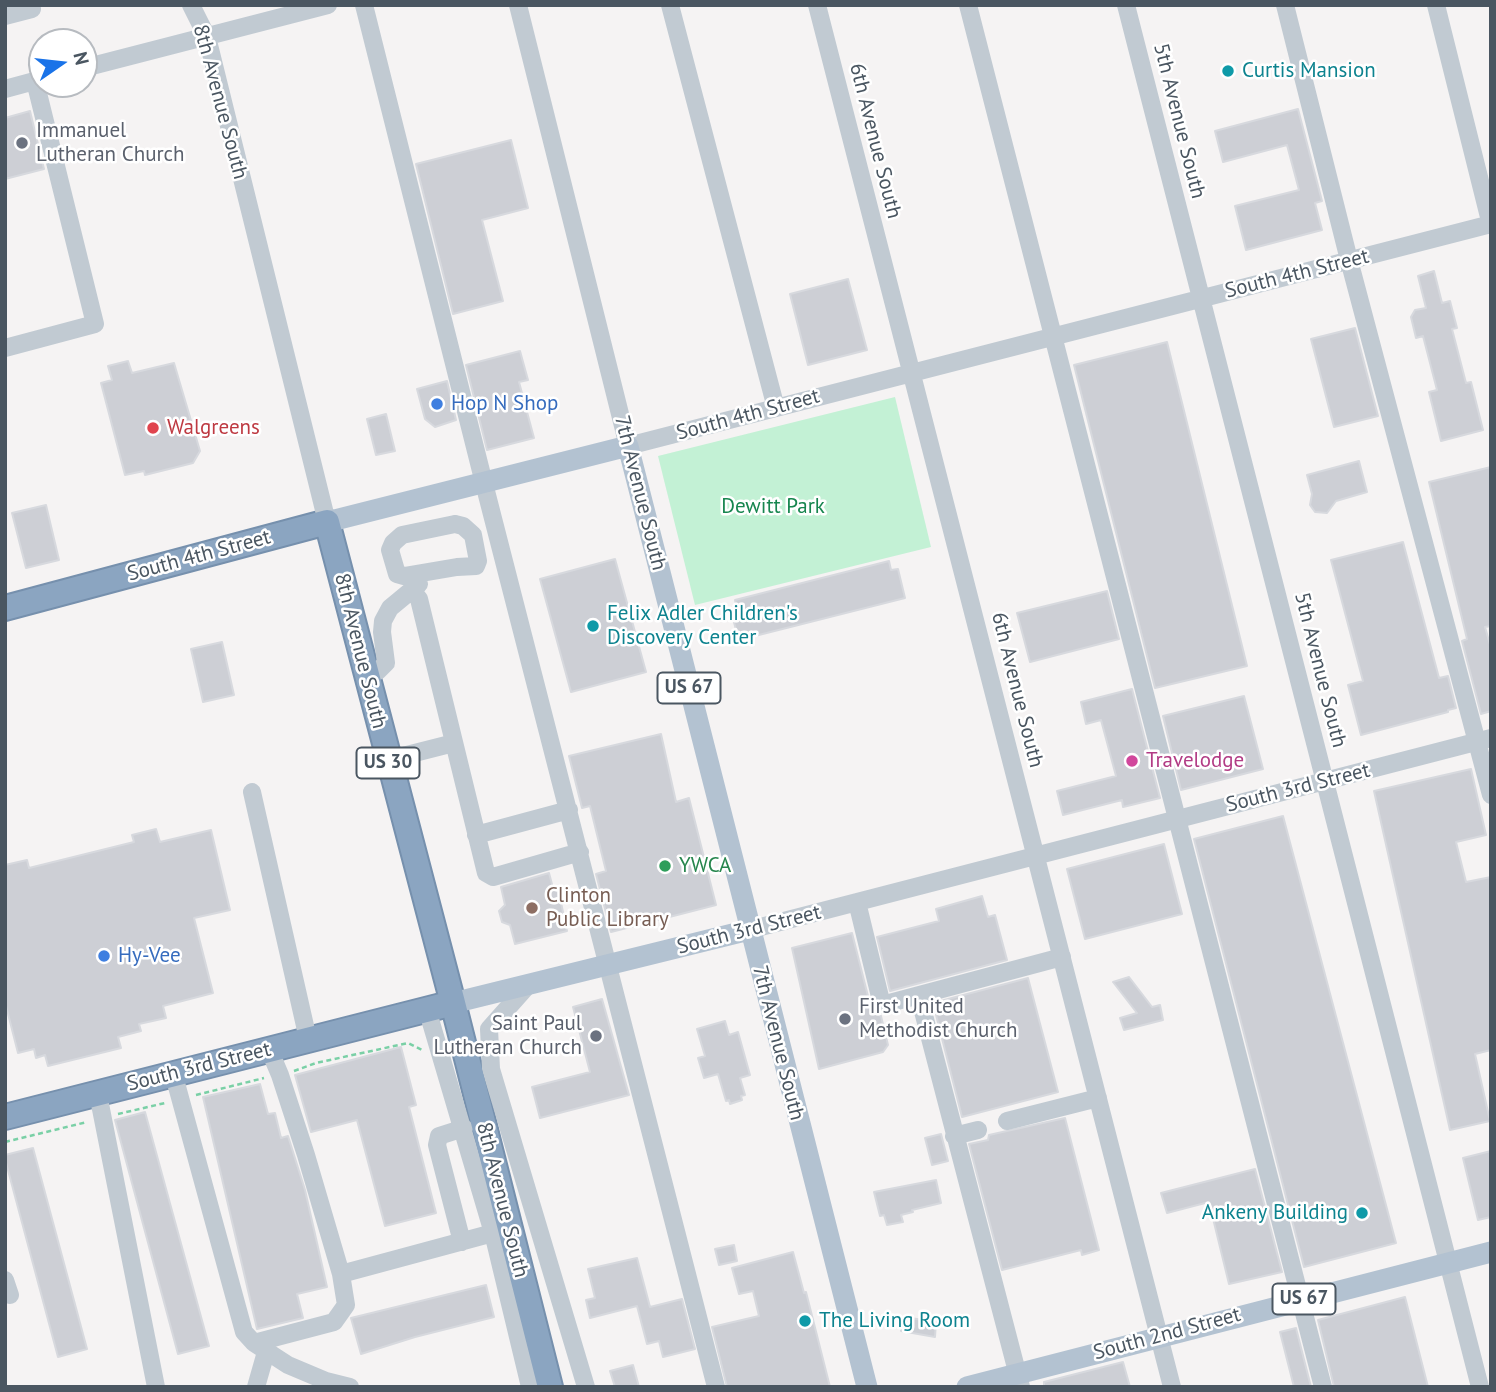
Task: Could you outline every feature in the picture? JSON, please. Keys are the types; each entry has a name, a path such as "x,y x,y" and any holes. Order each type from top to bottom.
{"highway":[{"name":"South 4th Street","path":"5,608 327,522"},
{"name":"8th Avenue South","path":"327,522 550,1387"},
{"name":"South 3rd Street","path":"5,1116 453,1003"}],"main road":[{"name":"South 4th Street","path":"327,522 628,446"},
{"name":"7th Avenue South","path":"628,446 867,1387"},
{"name":"South 3rd Street","path":"453,1003 749,930"},
{"name":"South 2nd Street","path":"967,1387 1019,1380 1159,1336 1491,1252"}],"street":[{"path":"5,16 32,9 31,5"},
{"name":"8th Avenue South","path":"191,5 206,37 327,522"},
{"path":"206,5 206,37"},
{"path":"98,64 328,5"},
{"path":"364,5 716,1387"},
{"name":"7th Avenue South","path":"518,5 628,446"},
{"path":"670,5 776,408"},
{"name":"6th Avenue South","path":"817,5 1172,1387"},
{"path":"968,5 1323,1387"},
{"name":"5th Avenue South","path":"1126,5 1480,1387"},
{"path":"1285,5 1349,260 1484,740 1491,795"},
{"path":"1436,5 1491,224"},
{"path":"5,89 28,83"},
{"path":"5,348 95,324 43,98"},
{"name":"South 4th Street","path":"628,446 1491,224"},
{"path":"455,524 463,526 473,535 474,542 478,561 476,566 404,576 397,574 394,569 390,550 401,535 455,524"},
{"path":"474,542 498,537"},
{"path":"365,673 378,671 386,663 382,632 383,621 390,608 417,585 457,567"},
{"path":"412,590 419,598 486,873 493,877 579,852"},
{"name":"South 3rd Street","path":"749,930 1484,740"},
{"path":"387,760 454,743"},
{"path":"251,792 308,1039"},
{"path":"476,835 569,810"},
{"path":"857,902 883,1005 1062,957"},
{"name":"8th Avenue South","path":"529,984 489,1029 491,1069 586,1387"},
{"path":"919,996 1019,1380"},
{"name":"8th Avenue South","path":"427,1009 493,1233 530,1387"},
{"path":"260,1348 334,1322 346,1305 341,1274 280,1075 269,1049"},
{"path":"173,1072 244,1332 260,1348 288,1366 350,1387"},
{"path":"98,1094 156,1387"},
{"path":"1007,1121 1098,1098"},
{"path":"462,1242 437,1145 439,1136 464,1128"},
{"path":"954,1136 978,1130"},
{"path":"341,1274 493,1233"},
{"path":"256,1387 260,1348"}],"path":[{"path":"5,1142 280,1075 316,1063 408,1043 424,1052"}],"green space":[{"name":"Dewitt Park","path":"895,397 931,547 695,605 658,456"}],"building":[{"path":"1298,109 1322,201 1315,203 1322,230 1246,250 1235,206 1299,190 1287,145 1223,162 1215,131"},
{"name":"Immanuel Lutheran Church","path":"30,111 44,169 5,179 5,118"},
{"path":"511,140 528,208 482,220 503,301 453,314 416,164"},
{"path":"1434,271 1442,303 1450,301 1457,328 1452,329 1466,383 1471,382 1483,430 1441,441 1429,392 1437,390 1423,336 1416,338 1411,317 1415,310 1426,308 1418,276"},
{"path":"848,279 867,350 808,365 790,294"},
{"path":"1355,328 1378,416 1334,427 1311,339"},
{"path":"1167,342 1247,666 1155,688 1074,365"},
{"path":"520,351 528,380 519,382 534,438 487,450 466,365"},
{"name":"Walgreens","path":"128,361 132,373 174,363 200,451 193,463 145,475 144,471 125,475 101,383 112,380 108,366"},
{"name":"Hop N Shop","path":"447,381 456,420 435,427 425,419 417,389"},
{"name":"Hop N Shop","path":"386,414 395,451 376,455 367,419"},
{"path":"1359,461 1367,492 1336,501 1327,513 1315,512 1310,505 1312,494 1307,475"},
{"path":"1491,467 1491,626 1485,627 1491,648 1491,711 1481,714 1462,641 1467,639 1429,482"},
{"path":"46,505 59,560 26,568 12,513"},
{"path":"1403,542 1439,678 1448,676 1456,708 1361,735 1348,685 1363,681 1331,560"},
{"name":"Felix Adler Children's Discovery Center","path":"615,559 646,672 571,692 540,579"},
{"path":"889,561 891,570 898,569 905,598 739,640 731,612 737,610 735,600"},
{"path":"1107,591 1119,639 1030,662 1017,613"},
{"path":"222,642 234,695 203,702 191,649"},
{"name":"Travelodge","path":"1132,689 1160,798 1123,807 1122,800 1063,815 1057,791 1116,776 1101,720 1086,724 1081,702"},
{"path":"1244,696 1263,769 1181,790 1163,716"},
{"path":"661,734 676,802 689,798 716,905 611,932 596,874 606,871 590,806 582,808 569,756"},
{"path":"1471,769 1486,835 1456,842 1466,882 1491,877 1491,1050 1475,1054 1490,1121 1450,1130 1374,791"},
{"path":"1283,816 1396,1243 1304,1267 1194,839"},
{"name":"Hy-Vee","path":"156,829 160,842 211,830 230,910 194,918 213,993 163,1006 166,1018 139,1024 141,1031 118,1037 121,1048 48,1066 45,1055 36,1058 34,1049 18,1053 5,1002 5,865 27,860 29,868 134,842 132,835"},
{"path":"1164,844 1182,914 1085,939 1067,869"},
{"name":"Clinton Public Library","path":"549,873 553,888 559,893 567,931 515,944 510,925 502,922 499,911 505,905 501,887"},
{"path":"982,896 988,917 995,915 1007,960 890,991 877,937 939,921 936,909"},
{"name":"First United Methodist Church","path":"852,933 871,1008 881,1016 888,1045 883,1052 819,1069 792,948"},
{"path":"1129,977 1152,1007 1160,1005 1163,1020 1124,1030 1120,1018 1137,1013 1113,982"},
{"path":"1028,978 1058,1092 962,1117 933,1003"},
{"name":"Saint Paul Lutheran Church","path":"602,999 629,1095 540,1118 532,1087 590,1072 573,1007"},
{"path":"725,1021 729,1035 738,1032 750,1075 740,1078 745,1095 741,1096 742,1100 730,1104 729,1100 726,1101 718,1074 704,1078 698,1058 705,1056 697,1029"},
{"path":"401,1047 416,1105 409,1107 436,1213 385,1226 357,1120 311,1132 295,1075"},
{"path":"260,1084 268,1114 275,1113 281,1138 288,1136 305,1190 327,1287 297,1294 303,1318 257,1329 203,1097"},
{"path":"145,1112 209,1346 178,1354 115,1120"},
{"path":"1065,1118 1099,1250 1082,1255 1081,1250 1002,1270 969,1144 988,1140 989,1135"},
{"path":"941,1134 948,1161 932,1165 925,1138"},
{"path":"33,1148 87,1349 58,1357 5,1159 5,1155"},
{"path":"1491,1151 1491,1217 1478,1220 1463,1158"},
{"path":"1255,1169 1282,1272 1229,1284 1209,1202 1167,1213 1161,1193"},
{"path":"936,1180 941,1203 901,1215 903,1222 887,1225 884,1215 880,1216 874,1192"},
{"path":"734,1245 737,1261 719,1265 715,1249"},
{"path":"793,1252 830,1387 727,1387 712,1327 759,1316 753,1291 739,1294 732,1268"},
{"path":"637,1258 650,1307 682,1299 695,1349 663,1357 659,1341 647,1344 637,1306 590,1318 586,1300 595,1298 588,1269"},
{"path":"486,1285 494,1317 361,1354 351,1318"},
{"path":"1405,1297 1428,1387 1334,1387 1318,1320"},
{"path":"904,1317 936,1322 935,1337 901,1331"},
{"path":"1296,1328 1311,1387 1294,1387 1280,1332"},
{"path":"1123,1362 1130,1387 1044,1387 1044,1382"},
{"path":"633,1365 639,1387 615,1387 610,1371"}],"place":[{"name":"Curtis Mansion","path":"1228,71"},
{"name":"Immanuel Lutheran Church","path":"22,143"},
{"name":"Hop N Shop","path":"437,404"},
{"name":"Walgreens","path":"153,428"},
{"name":"Felix Adler Children's Discovery Center","path":"593,626"},
{"name":"Travelodge","path":"1132,761"},
{"name":"YWCA","path":"665,866"},
{"name":"Clinton Public Library","path":"532,908"},
{"name":"Hy-Vee","path":"104,956"},
{"name":"First United Methodist Church","path":"845,1019"},
{"name":"Saint Paul Lutheran Church","path":"596,1036"},
{"name":"Ankeny Building","path":"1362,1213"},
{"name":"The Living Room","path":"805,1321"}]}
